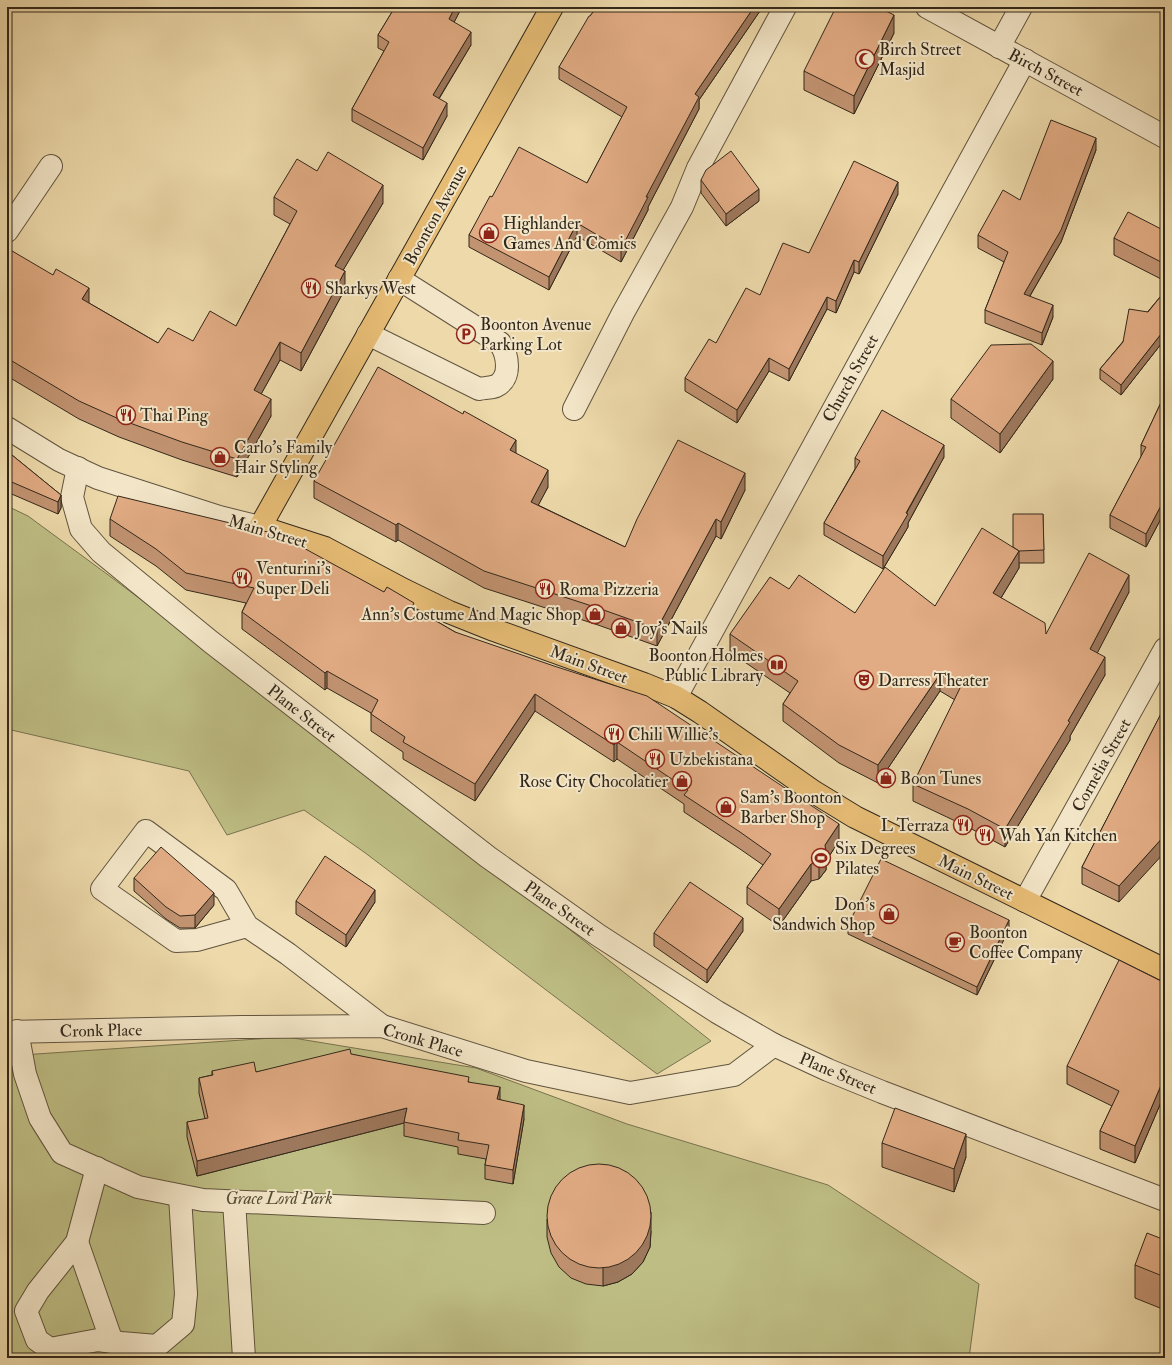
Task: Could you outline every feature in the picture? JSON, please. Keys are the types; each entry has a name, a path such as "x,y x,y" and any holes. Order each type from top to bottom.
{"main road":[{"name":"Boonton Avenue","path":"260,527 552,7"},
{"name":"Main Street","path":"260,527 325,548 449,612 676,697 700,712 814,792 855,817 1165,970"}],"street":[{"path":"574,408 623,313 682,207 698,168 785,7"},
{"name":"Birch Street","path":"927,7 1165,137"},
{"path":"999,47 1021,7"},
{"name":"Church Street","path":"676,697 1025,60"},
{"path":"7,232 51,166"},
{"path":"368,334 480,389 496,385 504,378 508,367 504,349 500,343 399,279"},
{"name":"Main Street","path":"7,428 59,460 106,480 219,517 260,527"},
{"name":"Plane Street","path":"78,468 72,497 81,529 101,552 211,642 488,857 658,975 774,1045 828,1070 1165,1200"},
{"name":"Cornelia Street","path":"1025,901 1165,649"},
{"path":"247,926 197,940 176,941 102,889 146,831 226,890 247,926 288,954 382,1026"},
{"name":"Cronk Place","path":"12,1031 382,1026 526,1071 630,1093 734,1075 774,1045"},
{"path":"12,1031 40,1118 62,1153 138,1187 203,1200 484,1213"},
{"path":"97,1168 77,1242 38,1291 26,1311 37,1340 50,1349 98,1340 157,1346 183,1324 186,1294 180,1196"},
{"path":"234,1201 244,1358"},
{"path":"77,1242 112,1342"}],"green space":[{"path":"7,506 28,516 384,783 711,1041 657,1074 364,852 304,810 227,835 189,771 7,729"},
{"name":"Grace Lord Park","path":"287,1037 476,1068 627,1124 828,1185 979,1284 969,1358 7,1358 7,1056"}],"building":[{"path":"395,7 455,7 449,19 471,32 433,95 447,103 423,148 352,109 389,42 378,35"},
{"path":"597,7 754,7 695,94 699,97 646,197 648,197 621,249 577,223 549,277 469,235 490,196 492,197 519,147 587,183 627,107 559,67 589,16"},
{"path":"836,7 878,7 894,15 854,96 804,71"},
{"path":"1051,120 1096,138 1061,230 1024,294 1053,305 1042,333 985,310 1008,252 978,235 1003,190 1020,200"},
{"path":"731,151 759,189 726,214 701,180 706,170"},
{"path":"328,152 383,185 335,266 345,271 301,353 280,342 254,390 271,399 237,459 182,442 119,419 79,401 7,358 7,248 53,275 56,269 89,288 82,299 158,343 168,328 193,341 210,311 236,326 297,211 274,197 297,159 317,171"},
{"path":"854,161 898,182 859,262 854,260 836,301 827,297 789,369 769,358 737,410 685,378 709,339 716,343 746,288 760,295 783,243 809,253"},
{"path":"1128,212 1165,231 1165,264 1114,238"},
{"path":"1165,291 1165,329 1121,385 1100,369 1123,342 1129,309 1148,312"},
{"path":"1031,344 1053,361 1000,434 951,399 991,345"},
{"path":"378,367 463,414 464,411 516,440 510,450 548,470 531,502 625,547 637,519 678,440 745,473 721,522 716,519 657,629 484,571 398,523 396,525 314,481"},
{"path":"1165,394 1165,498 1146,534 1110,515 1146,447 1141,445"},
{"path":"882,410 944,445 906,513 908,514 883,556 824,523 860,461 855,458"},
{"path":"7,451 61,495 58,502 7,480"},
{"path":"118,496 280,535 384,592 387,587 414,603 412,607 455,632 647,696 839,824 825,845 826,853 819,862 811,864 779,909 747,887 771,854 684,795 688,790 617,742 614,745 535,694 475,784 403,742 405,737 371,714 378,700 327,671 325,673 242,612 254,588 186,573 156,549 110,519"},
{"path":"1013,514 1043,514 1044,550 1019,551 1013,547"},
{"path":"982,528 1019,551 993,593 1045,623 1046,634 1089,553 1129,575 1090,649 1105,657 1068,721 1070,722 1005,829 968,809 913,784 961,686 940,674 878,765 839,745 783,704 798,681 730,634 770,577 789,589 799,575 855,613 885,567 935,606"},
{"path":"1165,706 1165,835 1119,886 1082,867"},
{"path":"161,847 214,893 195,915 180,916 166,907 134,878"},
{"path":"325,856 375,890 346,935 296,901"},
{"path":"881,859 1009,920 977,987 848,925"},
{"path":"690,882 743,918 707,970 654,933"},
{"path":"1119,960 1165,983 1165,1076 1135,1146 1100,1131 1119,1091 1067,1066"},
{"path":"350,1049 351,1054 469,1077 468,1082 500,1087 497,1099 524,1105 513,1170 485,1165 489,1145 458,1140 459,1133 404,1122 407,1108 197,1161 187,1122 208,1118 199,1078 213,1075 212,1071 254,1062 256,1072"},
{"path":"895,1108 966,1134 954,1169 882,1143"},
{"path":"599,1164 619,1168 636,1179 647,1196 651,1216 647,1236 636,1253 619,1264 599,1268 579,1264 562,1253 551,1236 547,1216 551,1196 562,1179 579,1168"},
{"path":"1147,1233 1165,1240 1165,1277 1135,1265"}],"place":[{"name":"Birch Street Masjid","path":"865,59"},
{"name":"Highlander Games And Comics","path":"489,233"},
{"name":"Sharkys West","path":"311,288"},
{"name":"Boonton Avenue Parking Lot","path":"466,334"},
{"name":"Thai Ping","path":"126,415"},
{"name":"Carlo's Family Hair Styling","path":"220,457"},
{"name":"Venturini's Super Deli","path":"242,578"},
{"name":"Roma Pizzeria","path":"545,589"},
{"name":"Ann’s Costume And Magic Shop","path":"595,614"},
{"name":"Joy’s Nails","path":"621,628"},
{"name":"Boonton Holmes Public Library","path":"777,665"},
{"name":"Darress Theater","path":"864,680"},
{"name":"Chili Willie's","path":"614,734"},
{"name":"Uzbekistana","path":"655,759"},
{"name":"Boon Tunes","path":"886,778"},
{"name":"Rose City Chocolatier","path":"682,781"},
{"name":"Sam’s Boonton Barber Shop","path":"726,807"},
{"name":"L Terraza","path":"963,825"},
{"name":"Wah Yan Kitchen","path":"985,835"},
{"name":"Six Degrees Pilates","path":"821,858"},
{"name":"Don’s Sandwich Shop","path":"889,914"},
{"name":"Boonton Coffee Company","path":"955,942"}]}
